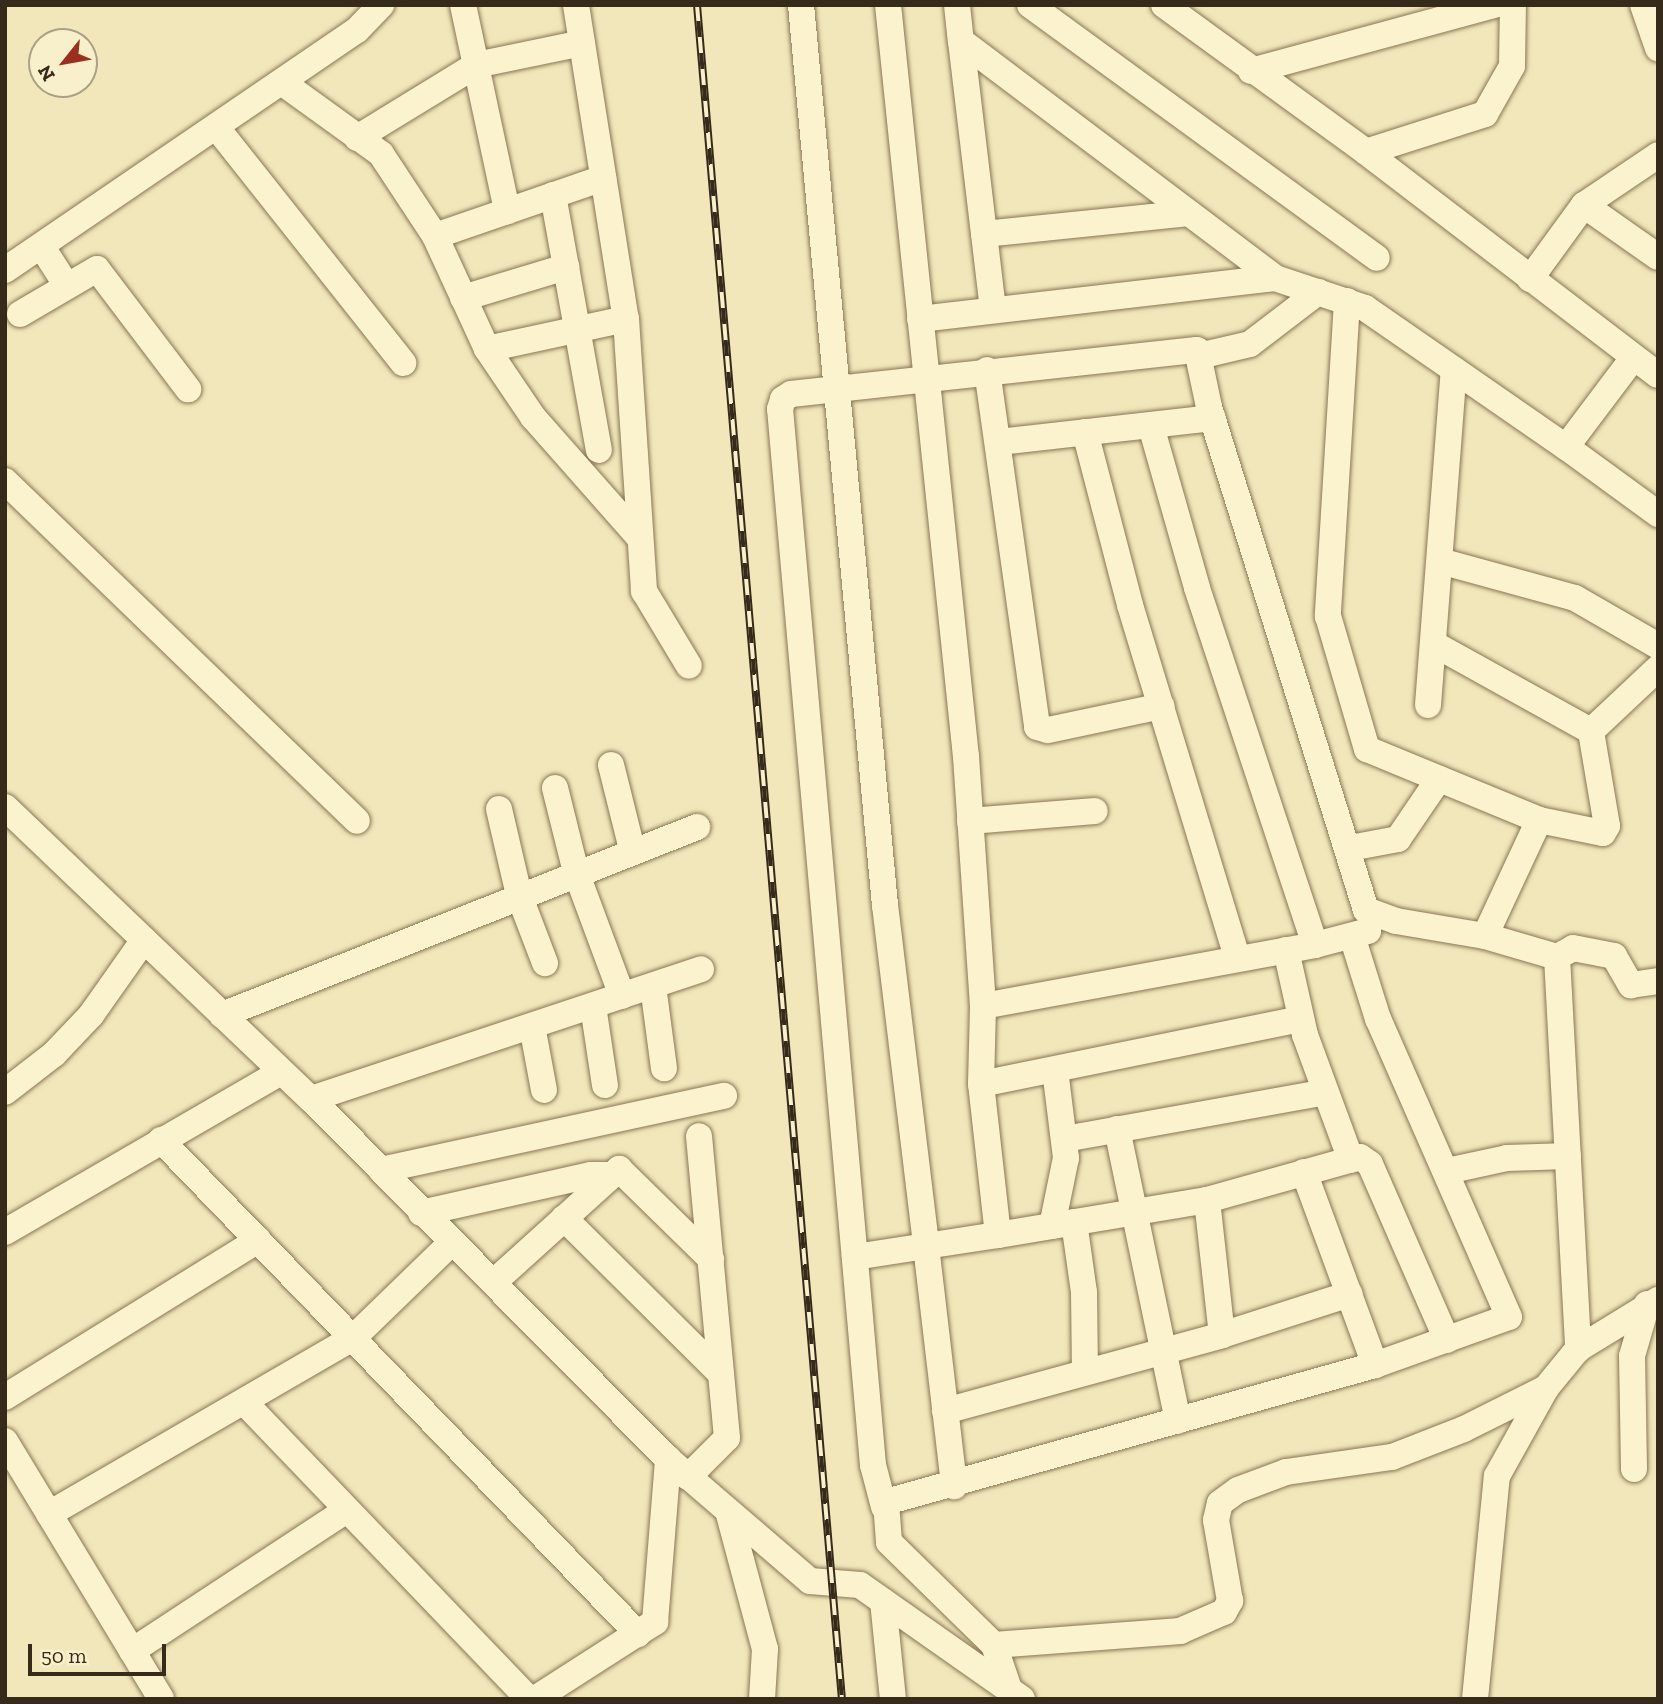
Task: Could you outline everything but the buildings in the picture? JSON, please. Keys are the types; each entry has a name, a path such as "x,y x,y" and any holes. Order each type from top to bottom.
{"street":[{"path":"5,270 217,128 357,30 381,5"},
{"path":"463,5 508,211"},
{"path":"576,5 626,319 637,535 647,602 689,666"},
{"path":"801,5 885,905 954,1486"},
{"path":"888,5 970,821 983,1006 981,1084 999,1235"},
{"path":"957,5 993,310"},
{"path":"1030,5 1377,258"},
{"path":"1164,5 1251,71 1366,152 1658,375"},
{"path":"1251,71 1494,5"},
{"path":"1366,152 1485,114 1513,66 1513,5"},
{"path":"1643,5 1658,48"},
{"path":"961,41 1275,278 1365,308 1658,514"},
{"path":"357,138 476,65 582,43"},
{"path":"283,82 381,154 435,236 488,349 533,418 637,535"},
{"path":"217,128 402,363"},
{"path":"1530,279 1584,205 1658,155"},
{"path":"435,236 603,178"},
{"path":"553,195 599,450"},
{"path":"1584,205 1658,257"},
{"path":"984,234 1189,214"},
{"path":"42,247 67,286"},
{"path":"463,298 566,267"},
{"path":"20,314 67,286 101,271 188,388"},
{"path":"920,319 1275,278"},
{"path":"1199,356 1250,344 1318,292"},
{"path":"1347,301 1328,616 1367,749 1539,820 1598,834 1606,830 1591,731"},
{"path":"488,349 626,319"},
{"path":"1015,1694 994,1645 889,1542 884,1507 873,1465 780,409 783,399 791,394 837,386 1191,349 1199,356 1213,418 1350,848 1366,910 1396,921 1485,936 1557,957 1573,948 1614,956 1631,985 1658,981"},
{"path":"1566,447 1633,358"},
{"path":"987,370 1037,727 1048,730 1162,706"},
{"path":"1428,705 1454,370"},
{"path":"999,442 1213,418"},
{"path":"1152,426 1197,588 1315,945"},
{"path":"1085,432 1130,605 1237,958"},
{"path":"5,481 356,821"},
{"path":"1440,561 1575,598 1658,646"},
{"path":"1434,644 1591,731"},
{"path":"1591,731 1658,668"},
{"path":"611,765 632,849"},
{"path":"1350,848 1398,839 1438,779"},
{"path":"555,788 576,872 622,996"},
{"path":"5,807 279,1073 311,1099 421,1213 494,1282 688,1477 810,1581 856,1583 1015,1694"},
{"path":"499,809 519,895 545,962"},
{"path":"970,821 1095,811"},
{"path":"1485,936 1539,820"},
{"path":"222,1015 632,849 696,827"},
{"path":"983,1006 1315,945 1396,921"},
{"path":"884,1507 891,1499 954,1486 1375,1365 1509,1317 1378,1019 1352,936"},
{"path":"5,1093 54,1055 91,1015 144,940"},
{"path":"1286,950 1300,1019 1351,1160"},
{"path":"1557,957 1578,1349"},
{"path":"311,1099 701,970"},
{"path":"653,986 664,1068"},
{"path":"593,1006 605,1085"},
{"path":"981,1084 1300,1019"},
{"path":"532,1026 544,1090"},
{"path":"1055,1070 1065,1139 1063,1224 1084,1286 1085,1372"},
{"path":"5,1233 279,1073"},
{"path":"1065,1139 1325,1092"},
{"path":"381,1170 724,1096"},
{"path":"1117,1129 1132,1215 1178,1422"},
{"path":"688,1477 727,1438 699,1136"},
{"path":"161,1140 638,1634"},
{"path":"1447,1171 1507,1158 1568,1156"},
{"path":"855,1257 1132,1215 1207,1200 1360,1157 1370,1164 1447,1340"},
{"path":"494,1282 611,1175 622,1169 711,1259"},
{"path":"1304,1172 1375,1365"},
{"path":"421,1213 591,1175 611,1175"},
{"path":"1207,1200 1222,1335"},
{"path":"564,1218 720,1373"},
{"path":"5,1397 258,1240"},
{"path":"50,1514 354,1338 451,1243"},
{"path":"945,1411 1222,1335 1350,1293"},
{"path":"1475,1699 1497,1476 1546,1388 1578,1349 1652,1302"},
{"path":"1634,1469 1632,1356 1652,1302"},
{"path":"994,1645 1157,1634 1205,1621 1224,1612 1230,1601 1216,1520 1220,1503 1238,1490 1295,1470 1398,1455 1546,1388"},
{"path":"244,1402 532,1699 654,1622 668,1459"},
{"path":"5,1441 161,1699"},
{"path":"132,1651 348,1510"},
{"path":"728,1511 765,1648 762,1699"},
{"path":"883,1601 893,1699"}],"railway":[{"path":"697,5 842,1699"}]}
